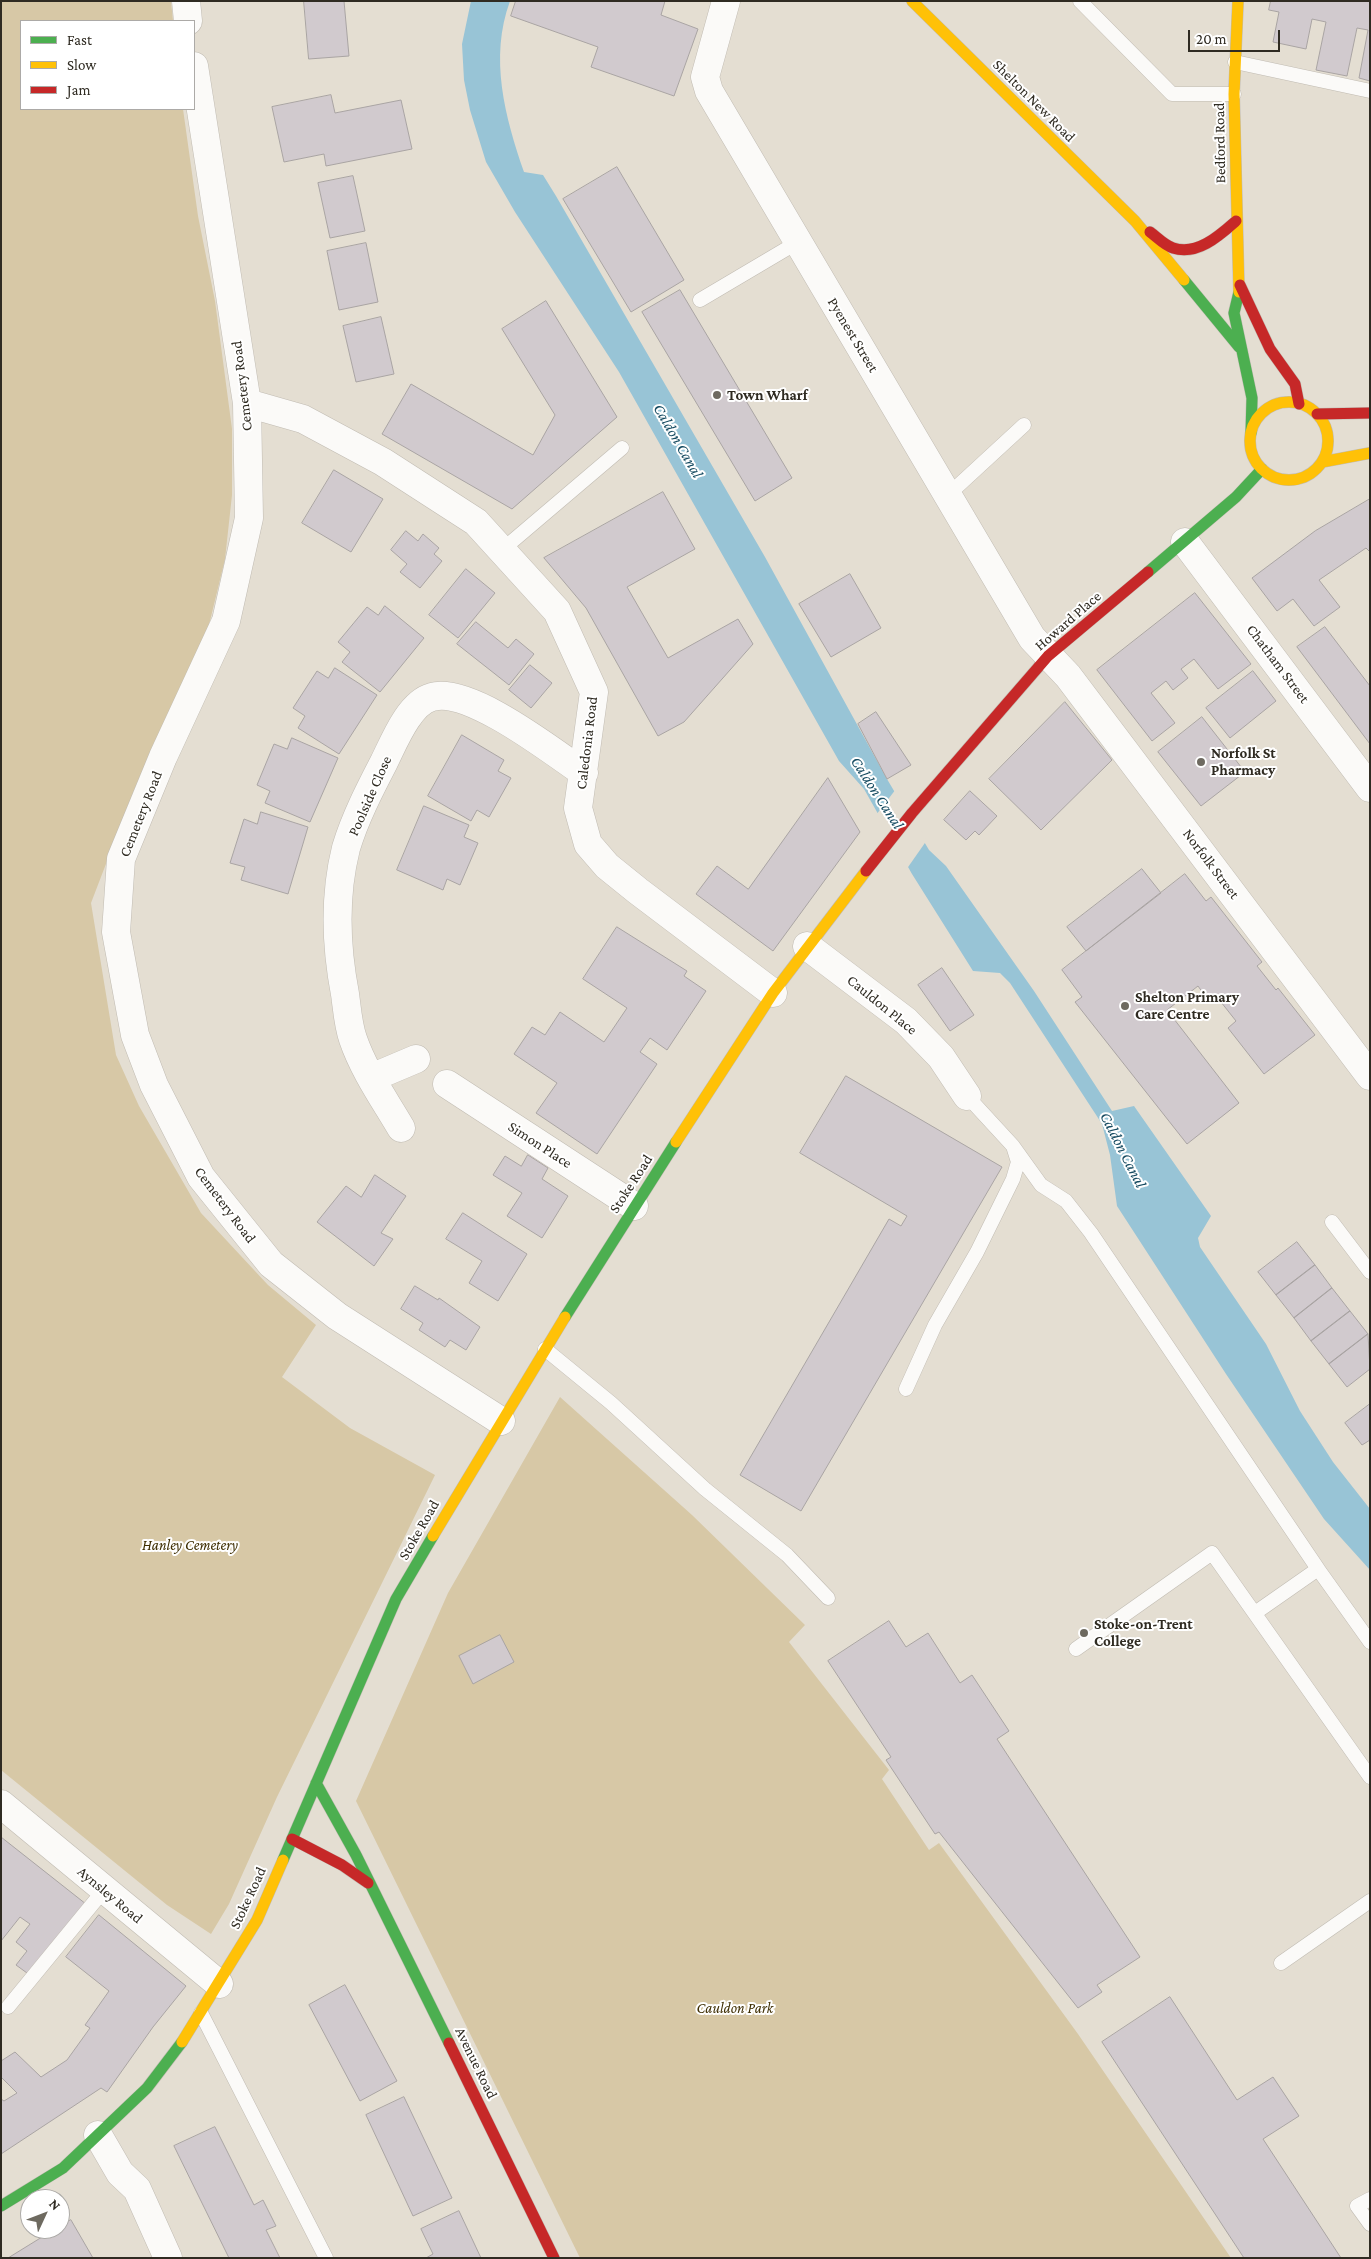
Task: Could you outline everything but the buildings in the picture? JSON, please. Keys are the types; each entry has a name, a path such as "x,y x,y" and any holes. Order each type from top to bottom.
{"main road":[{"name":"Shelton New Road","path":"912,1 1134,221 1239,347"},
{"name":"Bedford Road","path":"1238,1 1234,94 1236,221 1240,285 1234,313 1239,347 1252,398 1251,434"},
{"name":"Shelton New Road","path":"1134,221 1173,248 1186,251 1214,239 1236,221"},
{"name":"Bedford Road","path":"1240,285 1270,349 1295,384 1299,404"},
{"path":"1282,403 1299,404 1317,414 1324,425 1328,441 1322,462 1313,472 1303,478 1280,479 1262,469 1254,458 1251,447 1251,434 1254,424 1269,408 1282,403"},
{"path":"1317,414 1370,413"},
{"path":"1322,462 1368,456"},
{"name":"Howard Place","path":"876,860 912,813 1048,656 1185,542 1236,497 1262,469"},
{"name":"Stoke Road","path":"1,2206 63,2168 147,2088 201,2013 257,1920 396,1600 501,1421 634,1206 773,994 807,946 876,860"},
{"name":"Avenue Road","path":"316,1784 356,1856 368,1884 402,1946 554,2258"},
{"name":"Avenue Road","path":"292,1839 342,1865 368,1884"}],"street":[{"path":"186,1 188,20"},
{"name":"Pyenest Street","path":"726,1 705,76 709,91 1032,638 1048,656"},
{"name":"Cemetery Road","path":"195,72 247,402 249,518 226,621 164,757 121,859 116,932 135,1035 154,1085 201,1177 271,1264 337,1316 501,1421"},
{"name":"Caledonia Road","path":"247,402 303,419 384,462 476,522 557,611 594,692 578,808 588,844 607,866 638,892 773,994"},
{"name":"Chatham Street","path":"1185,542 1370,788"},
{"name":"Norfolk Street","path":"1048,656 1068,676 1370,1076"},
{"name":"Poolside Close","path":"401,1128 371,1078 353,1038 337,952 339,900 346,848 365,800 411,712 432,696 455,696 493,713 584,773"},
{"name":"Cauldon Place","path":"807,946 906,1021 941,1057 967,1096"},
{"path":"371,1078 416,1059"},
{"name":"Simon Place","path":"447,1084 634,1206"},
{"name":"Aynsley Road","path":"1,1804 219,1984"},
{"path":"98,2135 120,2173 137,2190 168,2258"}],"lane":[{"path":"1080,1 1172,94 1234,94"},
{"path":"1235,62 1370,91"},
{"path":"700,300 798,242"},
{"path":"948,495 1024,425"},
{"path":"502,550 622,448"},
{"path":"967,1096 1013,1146 1041,1185 1066,1201 1091,1233 1318,1569 1370,1642"},
{"path":"906,1390 935,1325 977,1252 1013,1179 1018,1162 1013,1146"},
{"path":"1332,1222 1370,1272"},
{"path":"545,1349 611,1403 705,1489 787,1555 828,1598"},
{"path":"1076,1649 1212,1553 1370,1777"},
{"path":"1254,1613 1318,1569"},
{"path":"4,2006 104,1890"},
{"path":"1282,1963 1370,1901"},
{"path":"201,2013 326,2258"},
{"path":"1370,2199 1357,2206 1370,2224"}],"green space":[{"name":"Hanley Cemetery","path":"1,1 171,1 173,20 20,20 20,110 183,110 198,216 215,301 232,429 232,495 225,559 209,625 137,783 91,903 116,1055 139,1106 201,1213 268,1285 316,1325 282,1377 350,1428 435,1475 277,1797 229,1904 211,1934 167,1905 1,1770"},
{"name":"Cauldon Park","path":"560,1397 692,1515 805,1625 789,1642 889,1770 882,1779 929,1850 939,1843 1078,2034 1231,2258 580,2258 356,1801 448,1593"}],"water":[{"name":"Caldon Canal","path":"471,1 510,1 504,22 500,66 506,109 524,172 543,175 556,196 765,557 887,779 929,850 946,866 1034,991 1112,1111 1134,1106 1211,1216 1198,1238 1200,1247 1266,1344 1300,1411 1333,1462 1370,1509 1370,1570 1324,1519 1226,1374 1117,1206 1110,1155 1102,1124 1010,983 1000,973 973,971 912,874 864,789 839,761 619,372 515,212 486,162 470,110 464,80 462,44"}],"pier":[{"path":"896,789 927,840 906,870 876,815"}],"traffic: fast":[{"path":"1184,280 1239,347"},
{"path":"1239,292 1234,313 1252,398 1251,433"},
{"path":"1148,572 1236,497 1262,469"},
{"path":"565,1317 676,1142"},
{"path":"283,1860 396,1599 433,1536"},
{"path":"316,1783 356,1855 449,2043"},
{"path":"1,2206 63,2168 147,2088 182,2042"}],"traffic: slow":[{"path":"912,1 1135,221 1184,280"},
{"path":"1238,1 1234,94 1239,292"},
{"path":"1289,402 1304,405 1316,414 1325,426 1328,441 1325,456 1316,468 1304,477 1289,480 1274,477 1262,468 1253,456 1250,441 1253,426 1262,414 1274,405 1289,402"},
{"path":"1322,462 1370,453"},
{"path":"676,1142 773,993 866,871"},
{"path":"433,1536 565,1317"},
{"path":"182,2042 257,1920 283,1860"}],"traffic: jam":[{"path":"1150,232 1170,247 1182,250 1191,249 1207,243 1236,221"},
{"path":"1240,285 1270,349 1295,384 1299,404"},
{"path":"1317,414 1370,413"},
{"path":"866,871 912,813 1048,656 1148,572"},
{"path":"292,1839 342,1865 368,1883"},
{"path":"449,2043 554,2258"}],"place":[{"name":"Town Wharf","path":"717,395"},
{"name":"Norfolk St Pharmacy","path":"1201,762"},
{"name":"Shelton Primary Care Centre","path":"1125,1006"},
{"name":"Stoke-on-Trent College","path":"1084,1633"}]}
